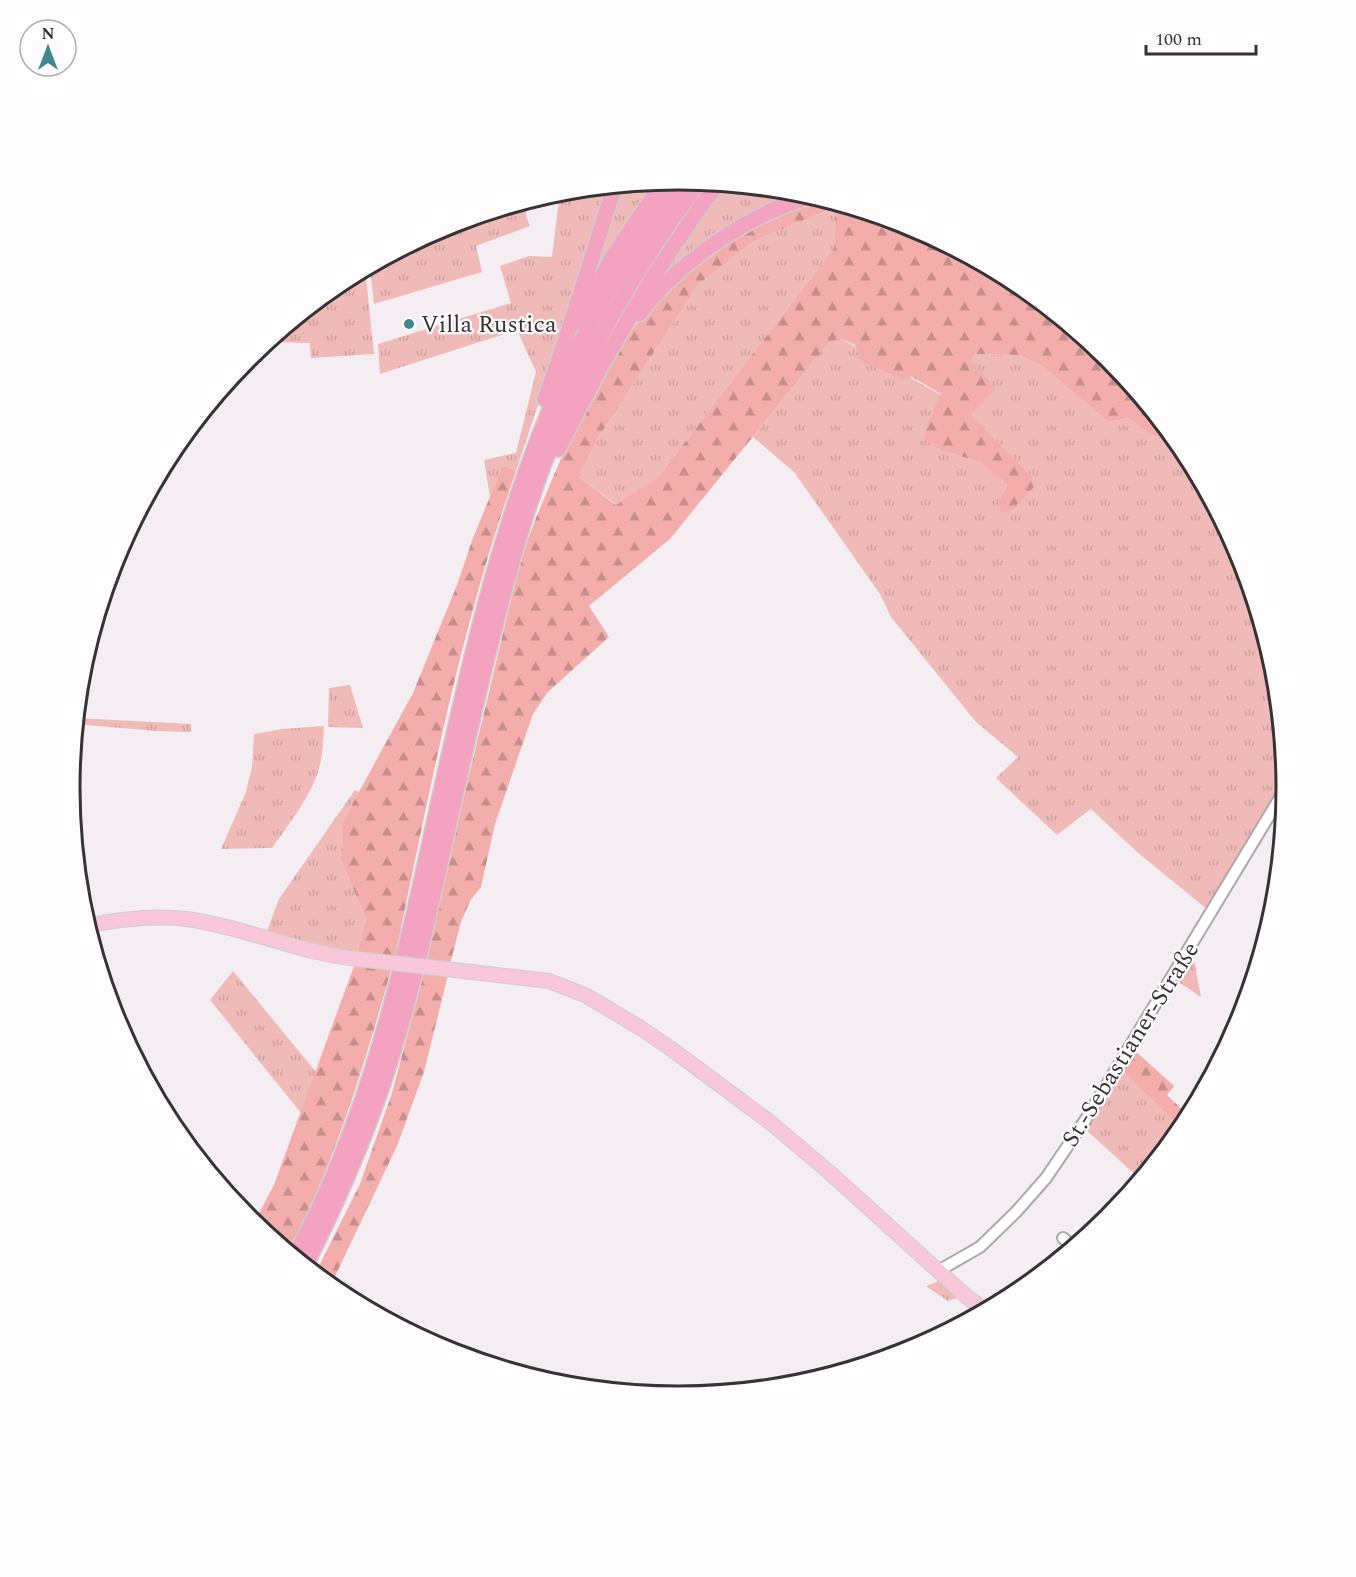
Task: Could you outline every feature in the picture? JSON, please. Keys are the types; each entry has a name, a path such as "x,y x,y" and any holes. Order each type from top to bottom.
{"highway":[{"path":"309,1259 345,1184 382,1087 420,952 471,725 550,410 590,327 644,236 676,190"},
{"path":"298,1250 348,1139 384,1027 419,892 471,662 496,568 534,472 603,332 639,269 693,190"},
{"path":"564,348 613,256 658,191"},
{"path":"534,472 562,445 599,370 653,277 713,191"},
{"path":"534,472 532,435 564,348 572,315 612,194"},
{"path":"599,370 641,311 660,290 695,259 747,224 796,202"}],"main road":[{"path":"96,924 135,918 195,920 309,951 357,959 549,981 574,990 623,1017 670,1047 771,1123 979,1305"}],"street":[{"name":"St.-Sebastianer-Straße","path":"935,1268 980,1247 1016,1212 1046,1178 1086,1119 1276,805"},
{"path":"1063,1238 1068,1242"}],"green space":[{"path":"651,191 585,294 619,193"},
{"path":"718,191 787,201 643,305"},
{"path":"608,194 516,471 503,465 490,497 484,460 516,453 536,372 517,330 380,374 378,344 511,303 500,266 529,256 552,257 559,203"},
{"path":"805,204 833,210 907,236 977,270 1011,291 1073,339 1128,394 1162,437 1150,433 1130,418 1108,422 1042,366 1019,355 975,354 971,361 996,388 971,414 1032,476 1034,487 1010,512 1000,512 998,503 1007,485 980,462 946,452 924,440 927,423 941,394 912,377 903,380 860,360 855,345 840,338 828,344 670,539 589,606 609,637 548,692 533,714 495,824 481,887 470,901 461,922 450,964 427,961 523,555 541,505 578,422 605,371 643,316 687,273 712,253 766,220","holes":["827,210 835,212 834,248 658,477 616,505 579,477 600,435 698,285 754,241"]},
{"path":"526,209 530,226 476,246 482,272 374,304 371,275 449,236"},
{"path":"827,209 835,212 834,248 658,477 617,505 579,477 600,435 698,285 754,241"},
{"path":"366,278 374,354 311,358 310,343 279,342 314,314"},
{"path":"840,338 941,395 927,423 946,452 980,462 1007,485 998,503 1032,476 971,414 971,361 975,354 1019,355 1042,366 1108,422 1130,418 1164,439 1176,456 1215,524 1245,596 1265,672 1275,749 1276,796 1208,910 1137,852 1091,809 1057,835 996,778 1018,757 976,722 891,617 880,594 794,472 753,437 828,344"},
{"path":"503,465 516,471 478,590 462,651 433,773 395,957 357,953 366,919 341,860 342,823 413,693"},
{"path":"350,685 363,728 328,727 329,688"},
{"path":"84,718 191,724 191,732 83,725"},
{"path":"324,726 321,761 314,782 298,812 272,848 221,849 246,792 252,767 254,734"},
{"path":"355,790 359,792 342,823 341,860 366,919 357,953 337,952 266,934 279,899"},
{"path":"1192,949 1201,997 1174,979"},
{"path":"354,966 391,970 347,1114 320,1184 292,1245 258,1215 274,1185"},
{"path":"233,971 316,1072 301,1113 210,1000"},
{"path":"424,973 448,975 424,1072 397,1146 334,1278 319,1267 360,1184 392,1093"},
{"path":"1133,1049 1174,1086 1167,1095 1183,1110 1175,1122 1121,1070"},
{"path":"1121,1070 1175,1122 1135,1175 1084,1128"},
{"path":"941,1280 960,1297 948,1301 926,1286"}],"place":[{"name":"Villa Rustica","path":"409,324"}]}
